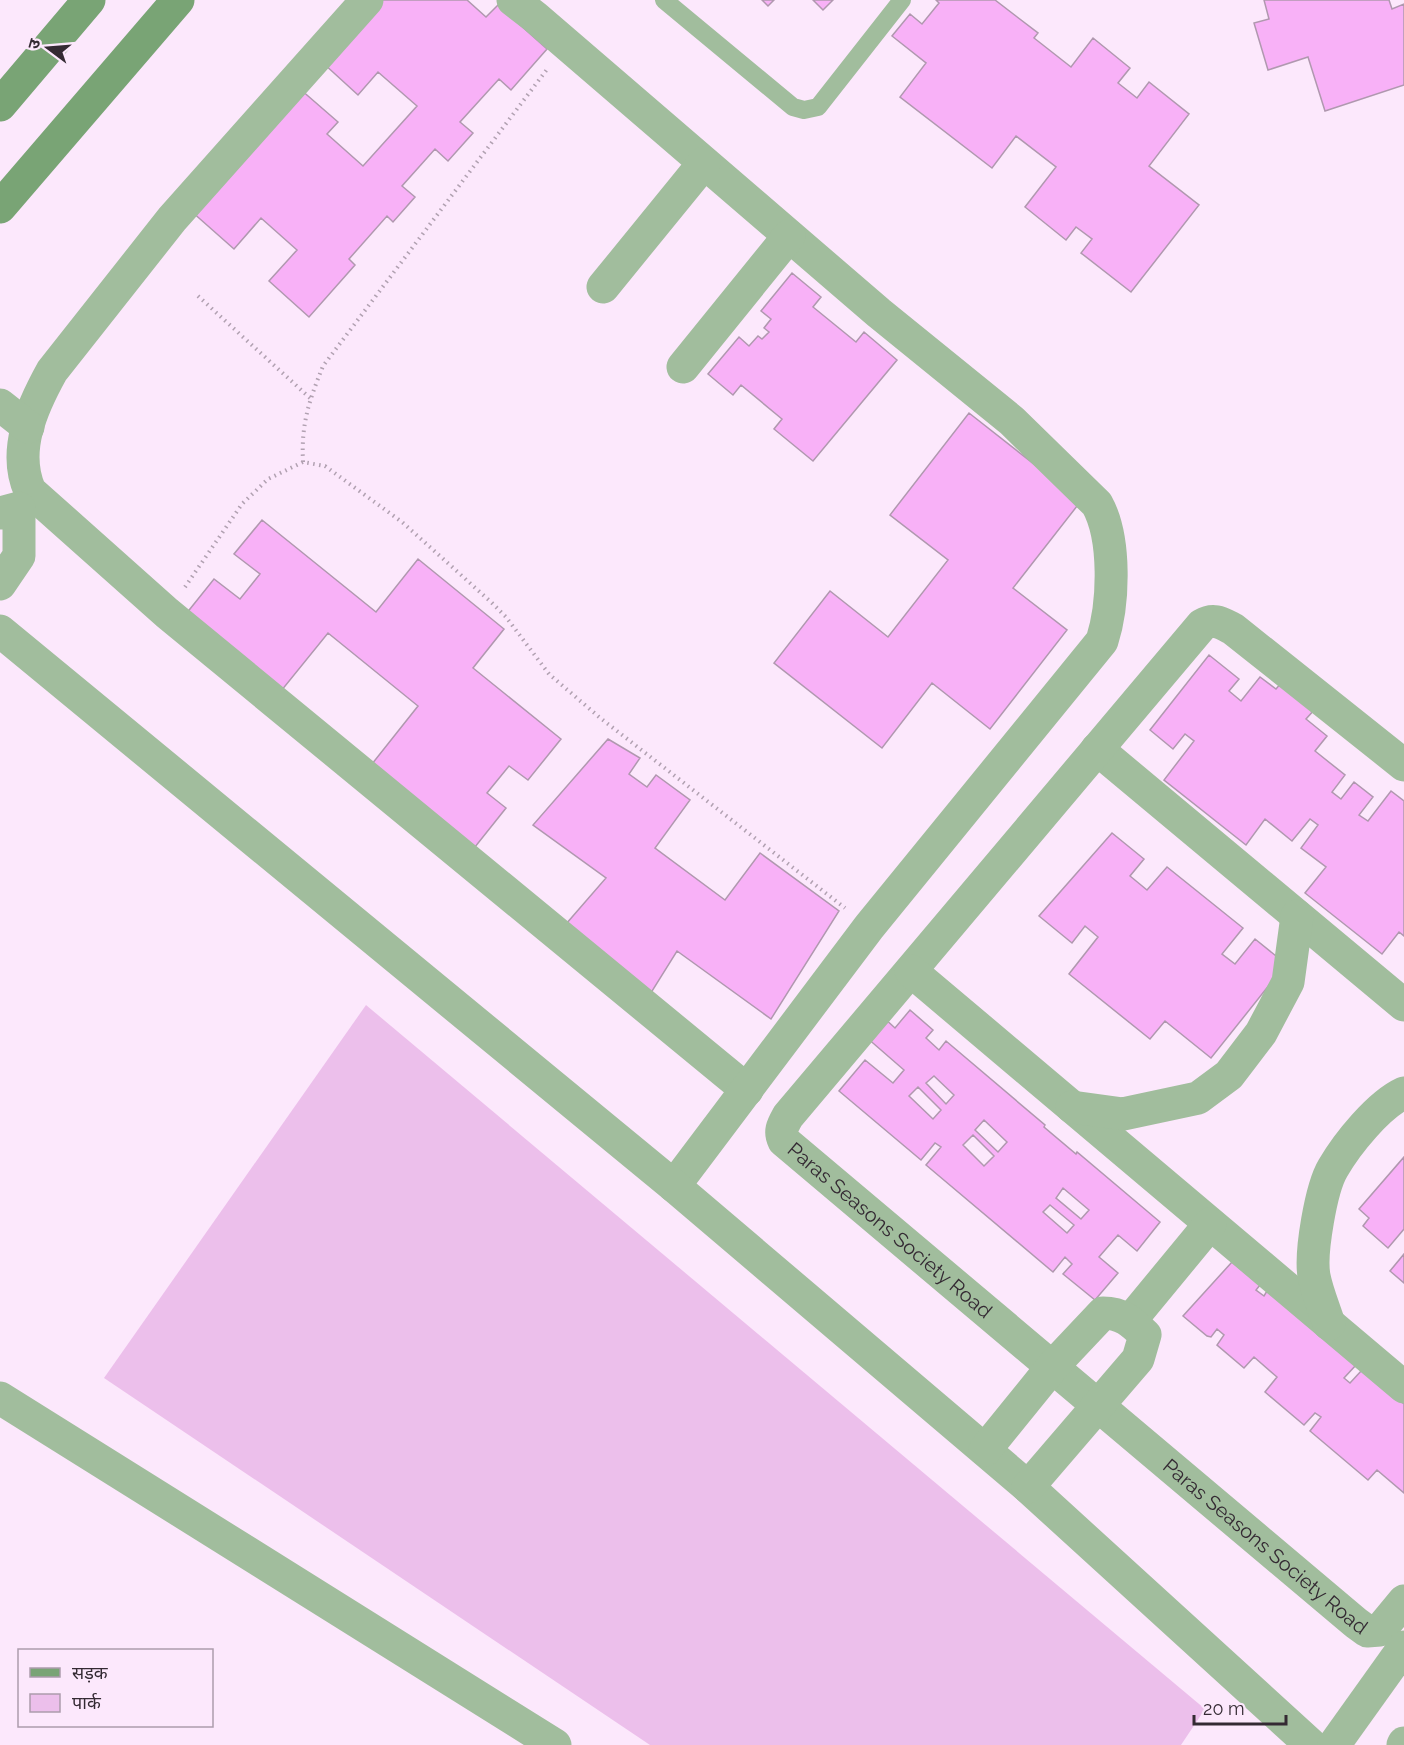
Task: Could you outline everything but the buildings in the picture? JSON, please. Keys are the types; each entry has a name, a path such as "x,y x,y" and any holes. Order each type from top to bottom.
{"street":[{"path":"0,105 89,0"},
{"path":"0,207 178,0"},
{"path":"0,584 19,556 16,504 23,475 21,457 39,395 52,371 172,219 367,0"},
{"path":"513,0 879,313 1012,421 1097,504 1103,515 1109,550 1111,565 1108,613 1102,641 869,927 674,1186"},
{"path":"603,287 704,163"},
{"path":"683,367 789,236"},
{"path":"0,405 28,427"},
{"path":"16,504 167,614 747,1090"},
{"name":"Paras Seasons Society Road","path":"1404,765 1233,629 1210,620 1202,625 788,1116 782,1127 781,1135 784,1141 1367,1631 1380,1630 1404,1601"},
{"path":"0,631 674,1186 985,1450 1311,1745"},
{"path":"1097,749 1404,1005"},
{"path":"1072,1107 1123,1114 1198,1098 1228,1075 1261,1033 1288,982 1297,916"},
{"path":"911,971 1404,1387"},
{"path":"1329,1324 1314,1274 1316,1219 1331,1170 1369,1121 1393,1098 1404,1093"},
{"path":"1130,1321 1210,1224"},
{"path":"985,1450 1053,1366 1103,1313 1116,1313 1130,1321 1144,1335 1138,1359 1028,1487"},
{"path":"0,1398 555,1745"},
{"path":"1334,1745 1404,1647"}],"lane":[{"path":"664,0 793,107 804,110 818,107 902,0"}],"path":[{"path":"303,462 301,436 310,398 323,366 567,44"},
{"path":"198,296 310,398"},
{"path":"167,614 242,504 268,479 303,462 324,465 402,522 490,601 506,617 549,674 599,717 869,927"}],"green space":[{"path":"366,1005 1205,1709 1181,1745 650,1745 104,1378"}]}
